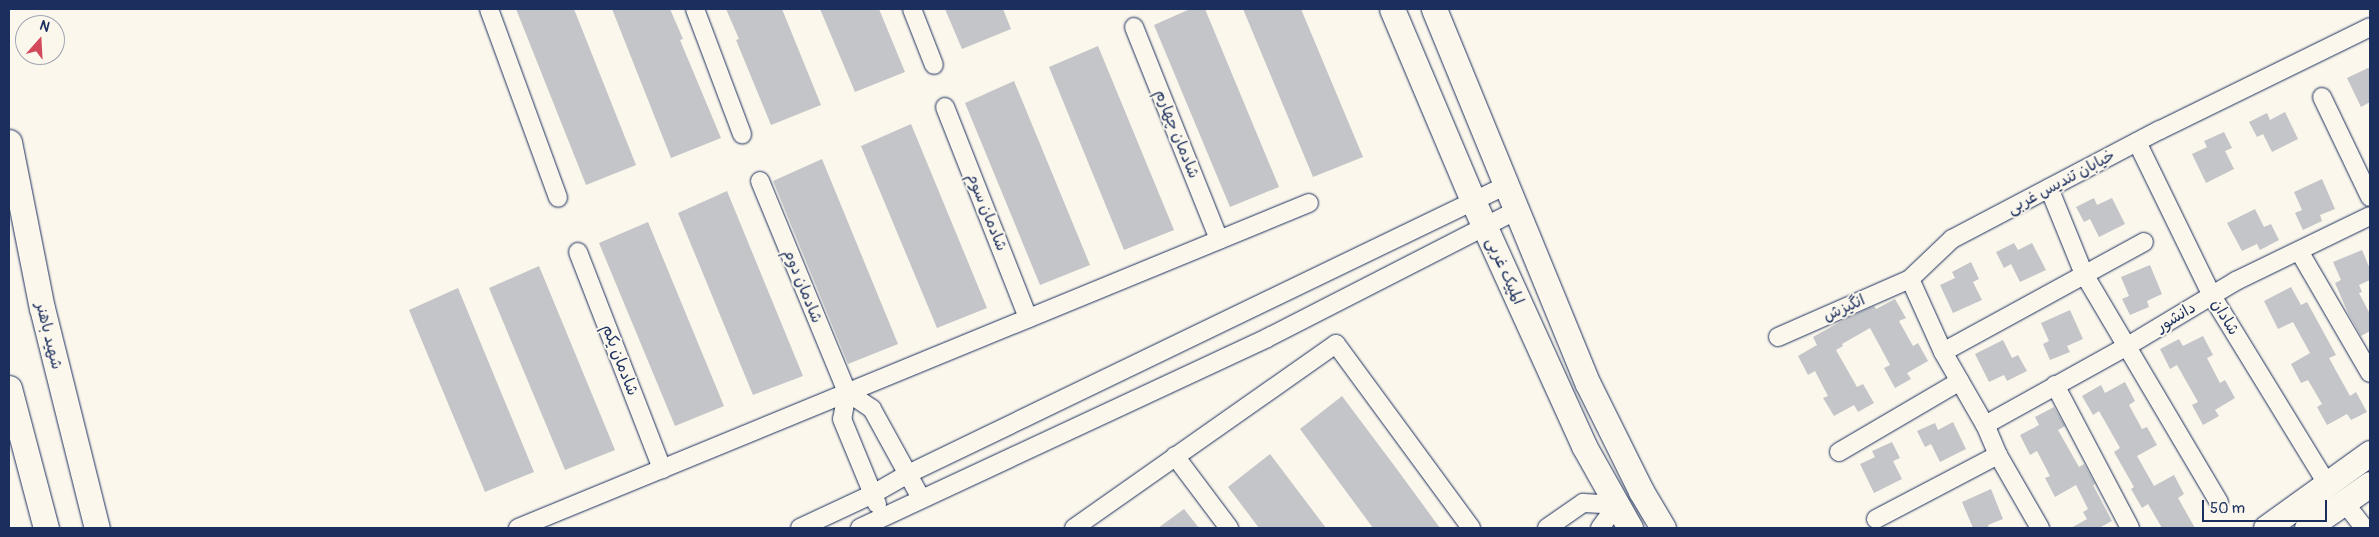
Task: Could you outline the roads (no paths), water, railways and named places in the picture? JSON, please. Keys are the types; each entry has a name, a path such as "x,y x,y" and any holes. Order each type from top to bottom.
{"street":[{"path":"489,9 558,198"},
{"path":"695,9 742,134"},
{"path":"912,9 934,64"},
{"name":"المپیک غربی","path":"1392,9 1473,201 1584,446 1630,528"},
{"name":"المپیک غربی","path":"1434,9 1588,384 1641,491 1663,528"},
{"name":"شادمان چهارم","path":"1134,27 1219,240"},
{"name":"خیابان تندیس غربی","path":"1910,279 1952,239 2138,142 2370,27"},
{"path":"2322,96 2370,197"},
{"name":"شادمان سوم","path":"945,107 1028,318"},
{"name":"شهید باهنر","path":"9,142 42,308 97,528"},
{"name":"شادان","path":"2138,142 2212,296 2327,484"},
{"name":"شادمان دوم","path":"760,181 847,392"},
{"path":"800,528 1507,185"},
{"path":"2049,188 2084,274 2220,502"},
{"path":"518,528 1309,203"},
{"path":"860,528 1267,338 1516,210"},
{"name":"دانشور","path":"1985,425 2126,347 2212,296 2370,216"},
{"path":"1943,352 2144,242"},
{"path":"2299,251 2370,373"},
{"name":"شادمان یکم","path":"578,252 662,469"},
{"path":"1910,279 1943,352 1985,425 1998,455 2036,527"},
{"name":"انگیزش","path":"1778,337 1910,279"},
{"path":"1074,528 1336,344 1471,528"},
{"path":"1840,452 1960,381"},
{"path":"2055,385 2130,528"},
{"path":"9,388 46,528"},
{"path":"847,392 872,409 921,498"},
{"path":"847,392 842,419 883,517"},
{"path":"2266,528 2370,453"},
{"path":"1876,520 1998,455"},
{"path":"1175,456 1229,528"},
{"path":"2307,528 2370,484"},
{"path":"1600,528 1617,504 1641,491"},
{"path":"2344,502 2364,528"},
{"path":"1547,528 1583,503 1617,504"}]}
